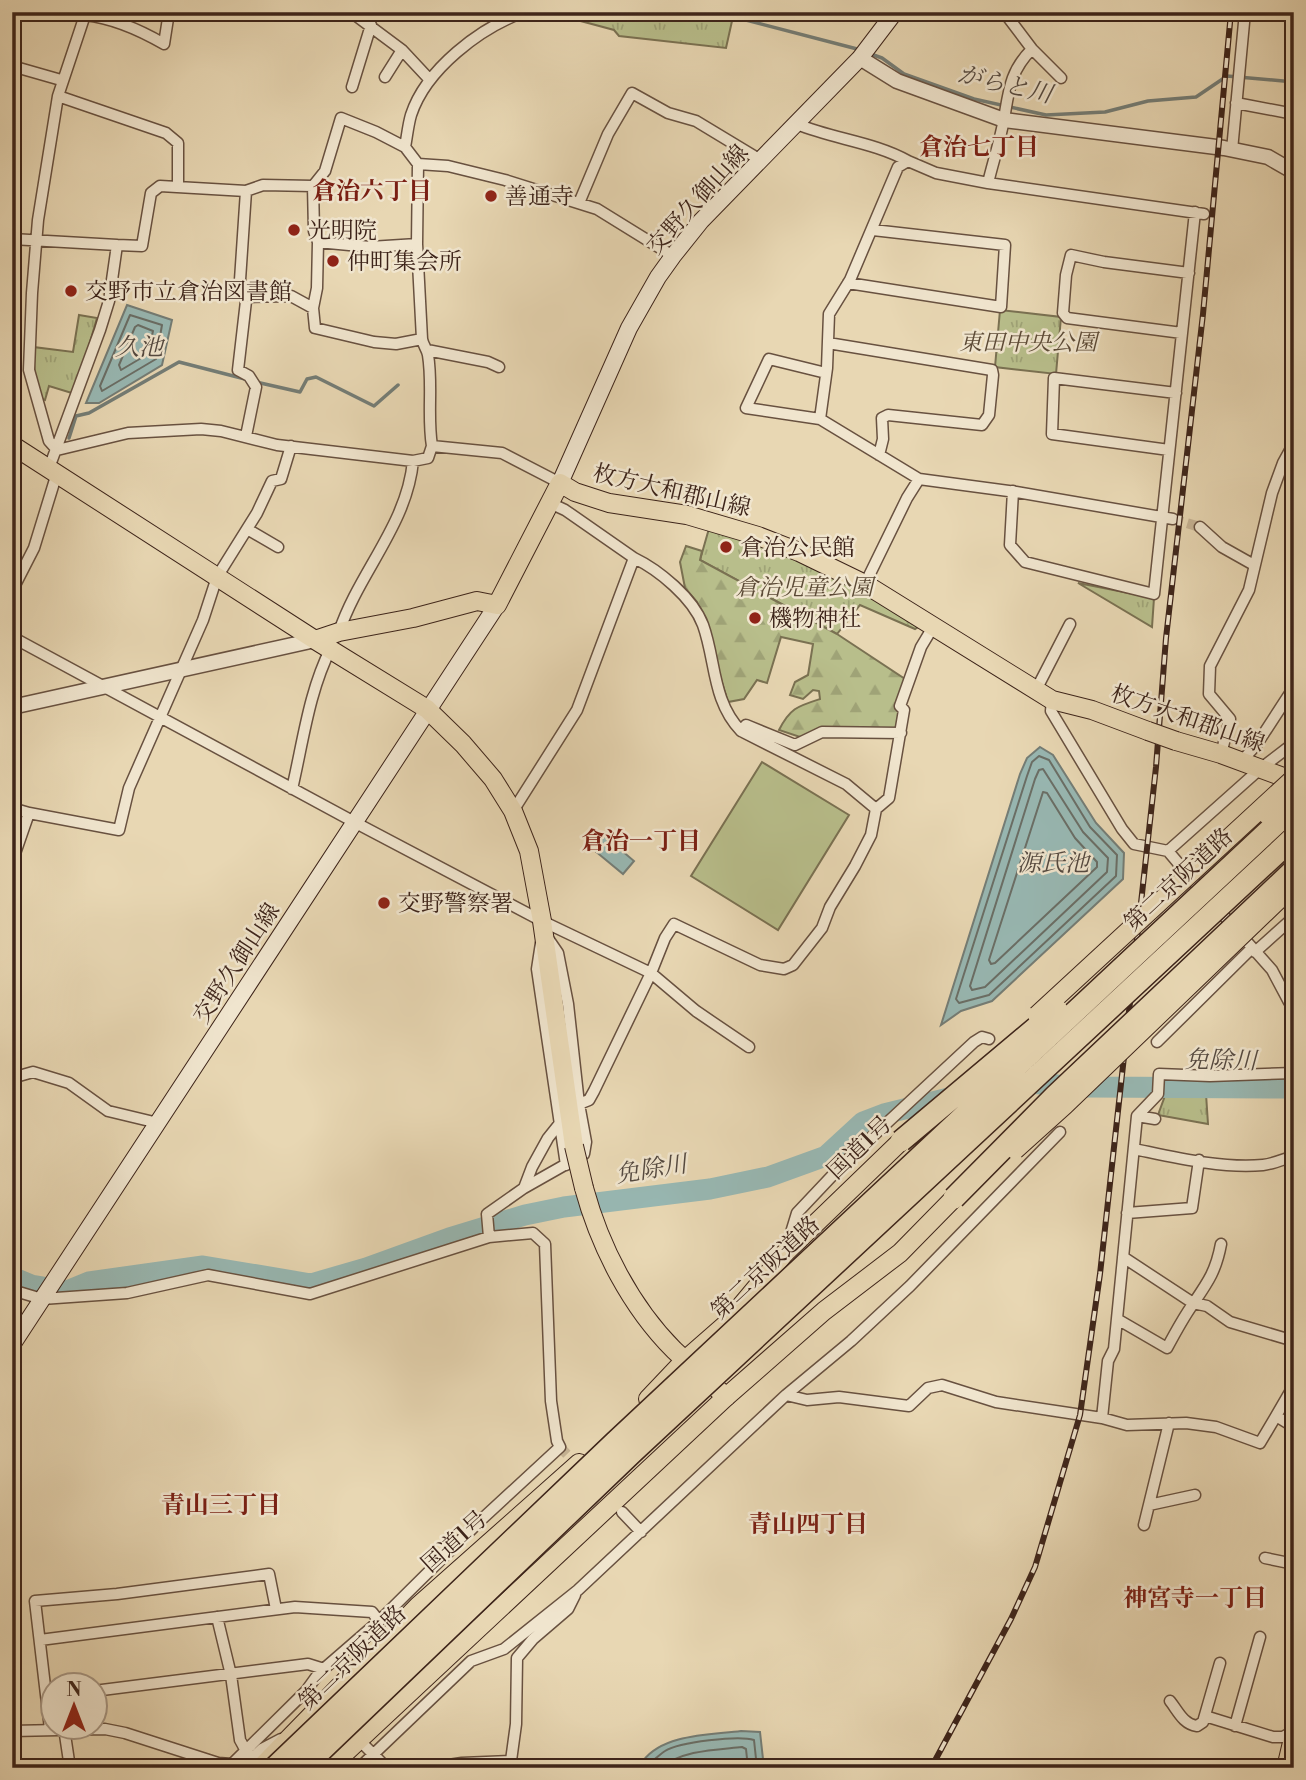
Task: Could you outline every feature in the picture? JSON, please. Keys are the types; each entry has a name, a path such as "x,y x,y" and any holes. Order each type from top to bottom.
{"highway":[{"path":"901,1141 1047,1020 1294,789"},
{"name":"第二京阪道路","path":"274,1768 625,1433 1294,807"},
{"name":"第二京阪道路","path":"303,1768 632,1452 1294,837"},
{"path":"954,1198 1055,1096 1294,868"}],"main road":[{"name":"交野久御山線","path":"560,484 629,328 658,277 701,221 864,53 895,12"},
{"path":"16,452 53,470 315,639 335,640 477,601 497,605"},
{"name":"枚方大和郡山線","path":"497,605 560,484 609,503 687,516 758,536 865,584 1044,695 1294,780"},
{"name":"交野久御山線","path":"12,1345 497,605"},
{"path":"335,640 427,709 494,779 513,811 529,851 543,926 574,1146 587,1199 605,1248 639,1306 673,1349 726,1397"},
{"name":"国道1号","path":"260,1768 418,1606 625,1422 685,1360 725,1325 785,1254 901,1141 1294,780"},
{"path":"329,1768 726,1397 824,1311 900,1253 954,1198 1065,1105 1294,885"},
{"path":"1286,1768 1293,1737"}],"street":[{"path":"66,12 100,17 143,32 164,44 169,12"},
{"path":"351,12 402,50 430,80"},
{"path":"405,147 411,114 430,80 477,34 524,12"},
{"path":"1004,12 1032,49 1061,78"},
{"path":"1231,150 1245,12"},
{"path":"57,450 49,441 29,370 32,293 38,220 61,80 85,15"},
{"path":"352,87 371,25"},
{"path":"988,183 1004,120 1007,91 1032,49"},
{"path":"385,77 402,50"},
{"path":"864,53 897,81 1004,120 1099,130 1231,150 1268,157 1294,172"},
{"path":"12,66 61,80"},
{"path":"579,203 608,134 632,93 668,113 696,121 762,161"},
{"path":"58,96 166,133 178,143 177,186"},
{"path":"1236,103 1294,114"},
{"path":"57,450 128,433 201,429 292,446 413,461 428,458 432,446 427,350 422,339 416,244 418,164 405,147 341,118 325,171 313,186 314,231 318,242 314,328 374,342 396,344 422,339"},
{"path":"797,124 825,135 894,153 936,173 1200,213 1182,333 1170,450 1167,518 1154,594 1026,562 1010,545 1013,491"},
{"path":"820,419 829,314 848,283 873,230 898,167 908,160"},
{"path":"418,164 448,166 505,180 597,209 673,256"},
{"path":"12,239 142,246 151,193 160,186 246,191 262,185 313,186"},
{"path":"246,191 240,280 245,297 238,370 253,381 256,387 246,436"},
{"path":"848,283 1001,307 1005,245 873,230"},
{"path":"318,242 370,247 416,244"},
{"path":"12,591 33,548 57,450 109,301 117,245"},
{"path":"1182,333 1067,318 1063,313 1066,275 1071,255 1189,274"},
{"path":"245,297 290,296 313,308"},
{"path":"828,343 992,370 989,415 982,425 888,415 882,418 883,439 878,455"},
{"path":"427,350 488,362 499,367"},
{"path":"826,373 769,359 746,408 820,419 919,479 1013,491 1167,518"},
{"path":"1170,450 1052,434 1054,377 1176,393"},
{"path":"1221,754 1230,719 1209,694 1210,666 1249,590 1272,493 1294,443"},
{"path":"12,808 119,830 130,788 203,620 217,577 257,513 272,481 281,479 292,446"},
{"path":"432,446 502,453 560,484"},
{"path":"292,789 323,665 350,603 393,529 406,500 413,461"},
{"path":"865,584 919,479"},
{"path":"550,503 565,510 673,584 698,613 704,626 717,691 735,726 846,785 876,809"},
{"path":"1200,527 1222,547 1254,565"},
{"path":"247,529 278,547"},
{"path":"513,811 577,710 634,558"},
{"path":"1070,624 1044,695 1051,711 1134,844 1168,851 1272,970 1289,1002 1294,1006"},
{"path":"579,1104 589,1100 594,1091 674,924 760,964 784,969 793,965 822,928 830,907 871,835 876,809 889,798 904,710 900,706 921,647 933,627"},
{"path":"12,637 543,926 651,973 696,1011 750,1047"},
{"path":"12,706 315,639"},
{"path":"1241,762 1257,744 1294,687"},
{"path":"741,731 746,725 795,745 822,732 901,733"},
{"path":"1168,851 1260,769 1294,743"},
{"path":"12,862 29,813"},
{"path":"1231,925 1294,868"},
{"path":"1157,1042 1294,916"},
{"path":"489,1237 487,1214 524,1188 584,1154 586,1142 568,1004 558,953 543,926"},
{"path":"543,926 537,969 566,1166"},
{"path":"785,1254 797,1213 813,1195 974,1042 982,1037 989,1039"},
{"path":"12,1078 33,1072 69,1083 108,1111 158,1123"},
{"path":"1102,1418 1108,1361 1114,1349 1137,1116 1158,1090 1159,1074 1210,1076 1294,1073"},
{"path":"1137,1116 1156,1119"},
{"path":"524,1188 537,1157 560,1123"},
{"path":"359,1768 471,1661 504,1649 578,1590 786,1395 851,1341 910,1286 1059,1132"},
{"path":"1133,1149 1199,1160 1256,1165 1266,1165 1294,1156"},
{"path":"1127,1213 1192,1208 1199,1160"},
{"path":"12,1290 127,1293 208,1275 310,1294 489,1237 533,1233 545,1244 551,1401 560,1447 482,1519 379,1621 324,1669 234,1767"},
{"path":"1117,1318 1167,1348 1193,1303 1205,1289 1217,1265 1221,1244"},
{"path":"1123,1257 1193,1303 1207,1306 1230,1322 1294,1340"},
{"path":"786,1395 807,1400 839,1397 909,1406 928,1388 942,1385 996,1402 1102,1418 1127,1425 1186,1423 1216,1427 1260,1443 1294,1385"},
{"path":"1276,1416 1294,1427"},
{"path":"1144,1525 1169,1423"},
{"path":"1149,1505 1195,1495"},
{"path":"622,1512 641,1532"},
{"path":"1265,1558 1294,1564"},
{"path":"45,1672 35,1601 117,1594 269,1574 276,1609"},
{"path":"429,1768 462,1763 510,1765 516,1724 517,1658 533,1639 568,1609 578,1590"},
{"path":"40,1640 295,1606 372,1612 379,1621"},
{"path":"217,1617 231,1675 240,1740 246,1751"},
{"path":"1235,1726 1260,1637"},
{"path":"1170,1701 1184,1721 1197,1726 1205,1716 1220,1663"},
{"path":"108,1689 308,1664 324,1669"},
{"path":"306,1691 387,1768"},
{"path":"1205,1716 1273,1737 1293,1737"},
{"path":"108,1730 234,1767 300,1729"},
{"path":"12,1731 38,1730"},
{"path":"66,1742 70,1768"}],"green space":[{"path":"547,12 679,12 732,21 726,48 619,36 614,30"},
{"name":"東田中央公園","path":"1000,310 1061,317 1056,374 995,367"},
{"path":"79,315 97,318 75,394 49,386 45,400 39,398 33,347 73,352"},
{"name":"倉治児童公園","path":"710,525 805,558 921,625 915,629 860,605 837,634 700,560"},
{"name":"機物神社","path":"686,546 702,551 700,560 837,634 905,679 897,728 800,737 779,730 795,709 820,699 819,691 813,690 803,699 790,695 795,682 808,675 813,644 781,637 767,683 757,680 744,699 728,702 697,602 685,588 680,562"},
{"path":"1078,583 1154,598 1152,627"},
{"path":"762,762 849,815 778,930 691,876"},
{"path":"1166,1093 1206,1094 1208,1124 1158,1115"}],"water":[{"name":"久池","path":"127,305 172,320 162,365 99,403 86,403"},
{"name":"源氏池","path":"1040,747 1053,755 1096,823 1124,853 1123,879 992,1001 961,1011 941,1025 1020,774 1027,758"},
{"path":"601,833 634,861 623,874 589,846"},
{"path":"741,1731 760,1732 764,1768 645,1768 643,1761 662,1745 688,1737"}],"waterway":[{"name":"がらと川","path":"715,12 861,50"},
{"name":"がらと川","path":"868,53 882,58 904,74 974,99 1046,115 1105,112 1148,101 1196,97 1227,76 1294,82"},
{"path":"69,438 76,416 89,413 179,362 245,379"},
{"path":"256,382 300,392 307,379 316,377 374,406 398,385"},
{"name":"免除川","path":"1016,1084 1294,1088"},
{"name":"免除川","path":"12,1277 31,1285 67,1291 89,1282 203,1266 311,1284 525,1215 564,1207 710,1189 768,1177 826,1156 863,1122 884,1114 957,1096"}],"tunnel":[{"path":"1173,519 1200,527"},
{"path":"560,1447 580,1468"}],"railway":[{"path":"931,1768 1011,1619 1035,1567 1080,1415 1100,1274 1156,767 1166,638 1203,314 1231,12"}],"place":[{"name":"善通寺","path":"491,196"},
{"name":"光明院","path":"294,230"},
{"name":"仲町集会所","path":"333,261"},
{"name":"交野市立倉治図書館","path":"71,291"},
{"name":"倉治公民館","path":"726,547"},
{"name":"機物神社","path":"755,618"},
{"name":"交野警察署","path":"384,903"}],"district":[{"name":"倉治七丁目","path":"979,147"},
{"name":"倉治六丁目","path":"372,191"},
{"name":"倉治一丁目","path":"641,841"},
{"name":"青山三丁目","path":"221,1505"},
{"name":"青山四丁目","path":"808,1524"},
{"name":"神宮寺一丁目","path":"1195,1598"}]}
